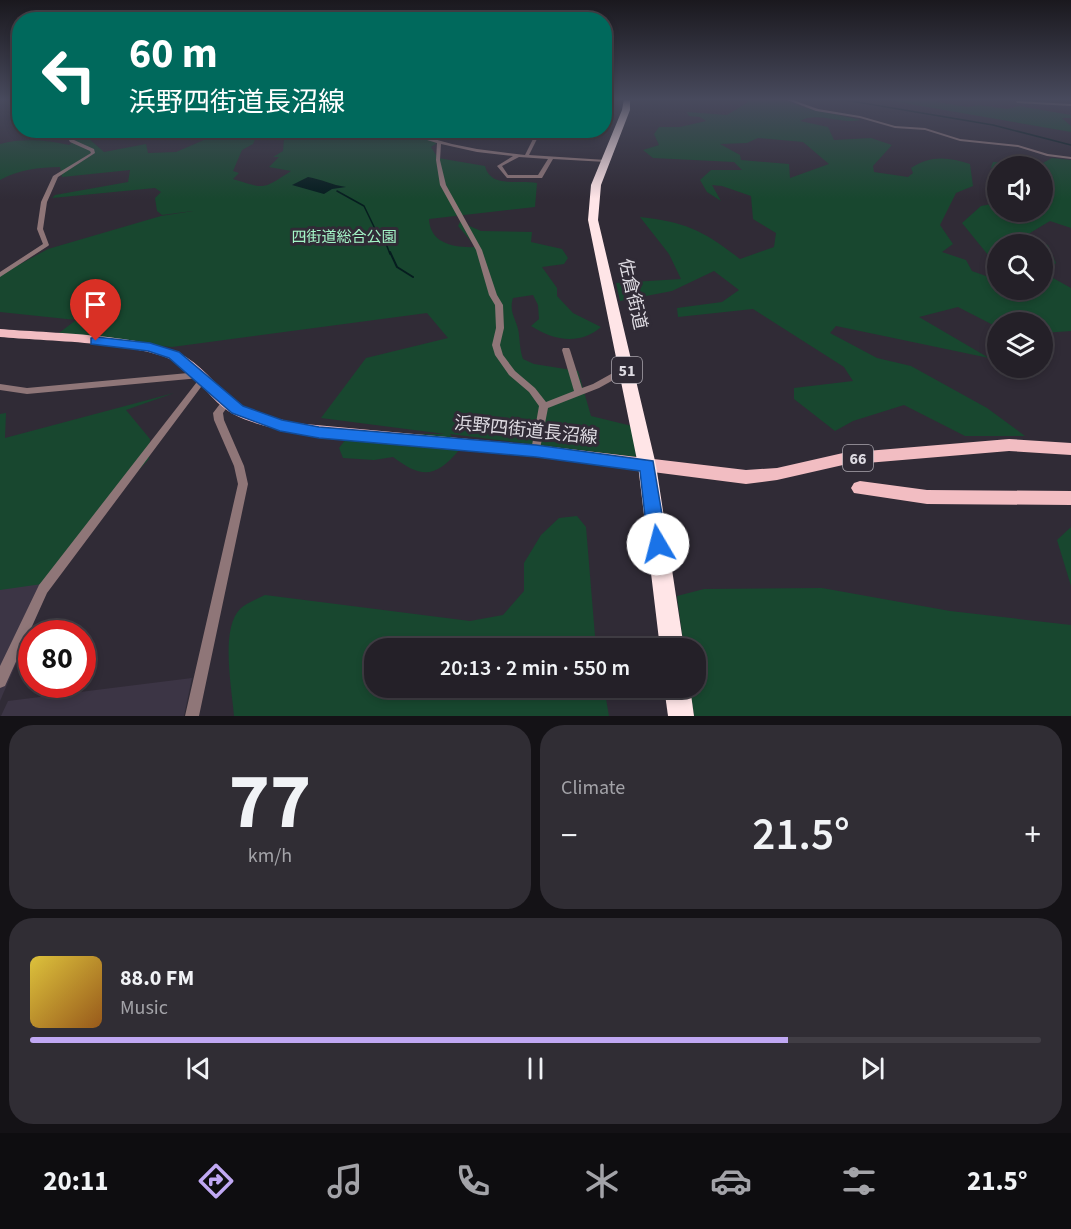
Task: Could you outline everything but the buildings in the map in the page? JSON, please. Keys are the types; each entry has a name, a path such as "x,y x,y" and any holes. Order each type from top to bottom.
{"highway":[{"name":"佐倉街道","path":"618,132 593,196 593,226 647,465 671,638"},
{"path":"679,698 681,716"}],"main road":[{"name":"浜野四街道長沼線","path":"0,333 150,347 174,355 226,402 262,420 319,432 536,451 754,477 843,459 1009,445 1071,449"},
{"name":"66","path":"860,488 927,497 1071,498"}],"street":[{"path":"936,132 960,140 1018,146 1047,155 1071,158"},
{"path":"0,274 46,245 40,229 44,202 56,176 93,153 92,150 67,138"},
{"path":"430,138 482,151 606,161"},
{"path":"535,138 524,155 499,166 507,176 540,177 552,157"},
{"path":"440,142 438,160 443,185 479,250 493,296 499,305 500,328 496,345 499,355 512,373 532,390 544,406 536,451"},
{"path":"566,350 579,393"},
{"path":"544,406 579,393 614,376 628,373"},
{"path":"0,387 27,390 201,377"},
{"path":"0,681 43,589 201,377"},
{"path":"192,716 243,484 239,466 219,420 218,413 226,402"}],"shaded area":[{"path":"308,177 346,187 332,189 324,194 292,185"},
{"path":"56,571 35,620 18,620 18,659 0,701 0,585"},
{"path":"192,678 184,716 1,716 8,701 32,698 96,698 96,690"}],"green space":[{"path":"655,132 830,132 834,140 871,138 892,145 873,166 874,172 908,177 913,173 911,168 925,161 940,158 970,164 973,186 956,193 940,225 953,244 942,252 966,260 972,271 987,276 987,300 1053,300 1053,278 1071,288 1071,331 1053,332 1053,312 987,312 987,322 958,307 919,317 987,358 836,326 830,333 877,358 911,366 987,408 1025,436 965,436 904,405 853,421 835,431 794,399 794,388 853,381 844,367 753,309 678,317 677,308 722,302 739,290 714,271 672,291 620,301 616,283 681,279 669,254 640,217 694,229 716,241 740,259 774,247 776,233 753,219 751,196 712,185 721,201 707,192 700,180 711,170 742,170 734,162 653,158 643,150 659,145","holes":["758,138 803,142 829,164 790,178 789,164 741,160 740,155 720,144 747,143"]},
{"name":"四街道総合公園","path":"77,138 88,138 104,152 146,144 148,153 176,152 204,140 203,138 256,138 253,144 242,150 233,171 239,173 233,179 258,186 269,185 291,171 269,167 279,157 273,157 283,151 284,138 422,138 437,143 431,147 438,158 485,166 493,178 506,182 537,183 535,207 429,219 430,227 434,234 445,243 460,247 476,247 458,226 460,222 481,231 532,232 531,242 562,249 568,258 564,264 542,267 557,288 557,296 573,313 601,327 593,333 575,339 548,335 531,326 539,319 538,305 533,295 513,298 512,313 518,330 523,359 534,364 578,371 591,416 632,426 636,457 450,434 460,449 443,466 428,472 412,469 393,457 374,460 343,458 339,448 349,435 445,434 321,418 366,358 448,338 427,313 172,347 55,336 76,320 0,312 0,275 48,249 161,216 193,211 162,215 157,211 155,198 161,192 155,188 52,198 55,195 128,182 130,170 62,177 60,167 44,168 21,171 0,180 0,144 34,140 69,145"},
{"path":"1053,158 1071,160 1071,228 1053,222"},
{"path":"987,205 987,222 1048,222 1028,234 987,234 987,254 962,223 981,206"},
{"path":"174,393 126,410 150,439 149,459 95,517 42,584 0,590 0,414 6,413 5,438"},
{"path":"577,516 586,527 595,638 364,638 364,698 606,698 609,716 234,716 229,660 230,630 240,609 248,603 265,595 470,621 503,615 524,591 524,563 541,535 559,518"},
{"path":"1071,527 1071,586 1057,540"},
{"path":"822,588 950,611 1071,625 1071,716 694,716 692,698 706,698 706,638 683,638 677,596 704,589"}],"waterway":[{"path":"1022,132 1071,145"},
{"path":"337,191 364,206 390,254"},
{"path":"390,252 397,267 413,277"}],"route":[{"path":"96,341 150,347 174,355 237,410 280,425 319,432 536,451 647,465 658,544"}]}
